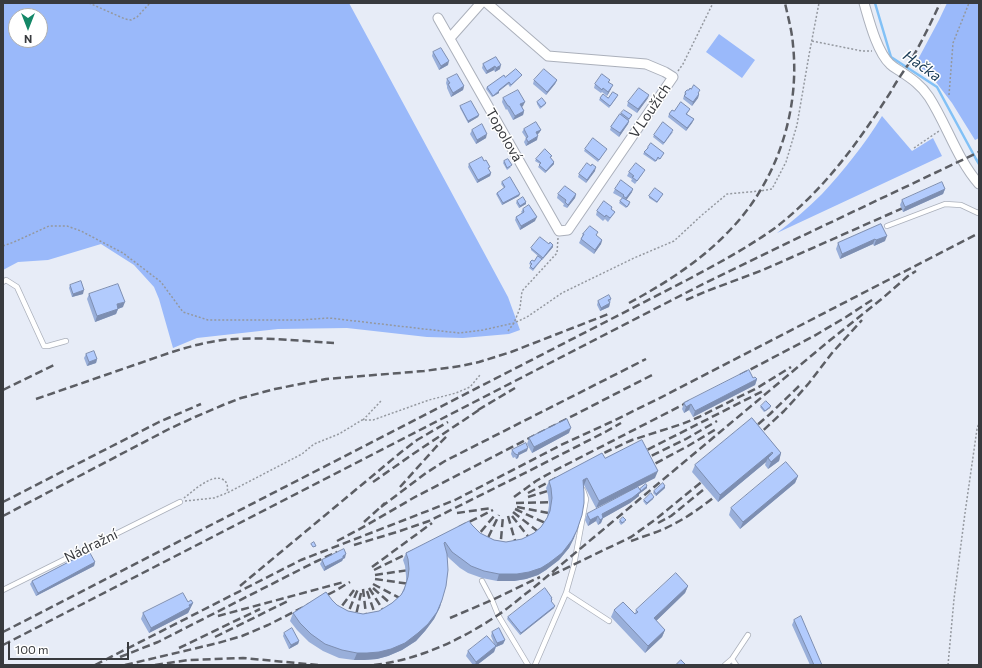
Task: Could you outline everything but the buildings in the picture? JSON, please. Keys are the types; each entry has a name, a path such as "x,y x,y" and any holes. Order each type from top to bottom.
{"street":[{"path":"450,38 481,3"},
{"name":"V Loužích","path":"487,3 548,56 646,64 673,77 568,230 559,231"},
{"path":"864,3 875,38 890,64 917,82 929,97 972,177 979,184"},
{"name":"Topolová","path":"438,18 559,231"}],"lane":[{"path":"887,226 945,204 961,205 979,212"},
{"path":"3,282 6,280 17,287 44,346 66,341"},
{"path":"535,665 566,593 574,565 586,499 582,486"},
{"name":"Nádražní","path":"3,590 180,502"},
{"path":"482,581 498,615 528,665"},
{"path":"566,593 609,621"},
{"path":"725,665 732,659 748,635"},
{"path":"732,659 736,665"}],"path":[{"path":"89,3 125,19 132,20 137,17 150,3"},
{"path":"673,77 683,64 713,3"},
{"path":"3,246 49,226 67,226 81,231 123,253 161,282 183,312 208,320 300,320 329,318 458,333 483,330 514,323 527,317 562,293 634,258 674,241 727,194 760,192 772,189 786,162 797,125 819,3"},
{"path":"949,95 953,43 969,3"},
{"path":"812,41 862,51 882,51"},
{"path":"914,148 945,127"},
{"path":"508,331 514,323 520,308 522,291 557,254 559,231"},
{"path":"362,420 373,420 429,400 456,393 470,387 480,375"},
{"path":"180,502 214,498 227,494 302,454 314,444 351,428 362,420 381,401"},
{"path":"948,665 960,552 979,423"},
{"path":"180,502 203,484 215,478 220,478 227,482 227,494"}],"shaded area":[{"path":"3,3 349,3 508,297 520,330 509,334 463,338 427,337 347,328 278,329 197,338 173,348 159,299 154,287 134,265 101,244 48,260 18,262 3,270"},
{"path":"947,3 979,3 979,138 975,140 952,103 932,77 915,65"},
{"path":"719,34 755,60 742,78 706,52"},
{"path":"882,116 912,151 933,138 942,156 777,233 795,219 822,194 861,147"}],"waterway":[{"name":"Hačka","path":"875,3 891,57 937,87 979,164"}],"railway":[{"path":"629,303 683,270 720,240 747,210 773,167 789,120 793,95 793,45 785,3"},
{"path":"3,632 687,280 732,256 775,228 809,198 852,148 878,112 910,62 940,3"},
{"path":"3,645 705,283 979,152"},
{"path":"686,300 763,270 912,204"},
{"path":"95,665 301,560 455,500 561,445 658,399 979,233"},
{"path":"374,665 407,659 439,648 469,633 502,612 532,589 829,341 916,271"},
{"path":"740,375 814,336 875,298"},
{"path":"3,516 169,429 241,398 275,389 326,379 424,371 479,362 511,352 611,313"},
{"path":"755,438 795,399 832,353 862,320"},
{"path":"36,399 169,353 210,342 260,338 334,343"},
{"path":"381,507 426,473 445,461 646,359"},
{"path":"3,390 56,364"},
{"path":"594,459 632,440 699,417 757,388 791,367"},
{"path":"337,541 415,497 654,374"},
{"path":"749,432 799,386"},
{"path":"478,410 515,388"},
{"path":"637,455 763,391"},
{"path":"514,497 536,481 552,472 692,400"},
{"path":"3,502 159,422 201,404"},
{"path":"373,482 482,408"},
{"path":"641,461 686,439 717,421"},
{"path":"240,586 400,453 417,440 448,422"},
{"path":"354,545 429,521 621,423"},
{"path":"645,469 718,428"},
{"path":"400,487 447,436"},
{"path":"552,575 631,537 656,519 710,475"},
{"path":"528,493 558,477"},
{"path":"658,523 671,516 714,481"},
{"path":"528,497 557,488"},
{"path":"631,541 662,530 679,521 723,490"},
{"path":"516,503 559,502"},
{"path":"364,522 385,503"},
{"path":"517,507 559,515"},
{"path":"457,513 492,508"},
{"path":"515,509 554,527"},
{"path":"459,527 493,510"},
{"path":"513,512 545,537"},
{"path":"473,541 495,515"},
{"path":"483,548 499,515"},
{"path":"500,551 503,516"},
{"path":"508,516 518,551"},
{"path":"512,516 534,544"},
{"path":"372,567 432,523"},
{"path":"374,570 415,550"},
{"path":"120,657 158,642 337,552"},
{"path":"375,575 416,569"},
{"path":"450,618 540,577"},
{"path":"375,579 417,585"},
{"path":"218,616 344,582"},
{"path":"125,665 242,636 268,625 350,582"},
{"path":"373,584 407,602"},
{"path":"369,588 389,619"},
{"path":"373,588 400,612"},
{"path":"345,620 358,589"},
{"path":"363,589 367,623"},
{"path":"335,615 354,590"},
{"path":"367,591 378,623"},
{"path":"354,624 361,593"},
{"path":"215,637 288,601"},
{"path":"179,648 260,609"},
{"path":"155,665 189,660 243,658 318,665"}]}
